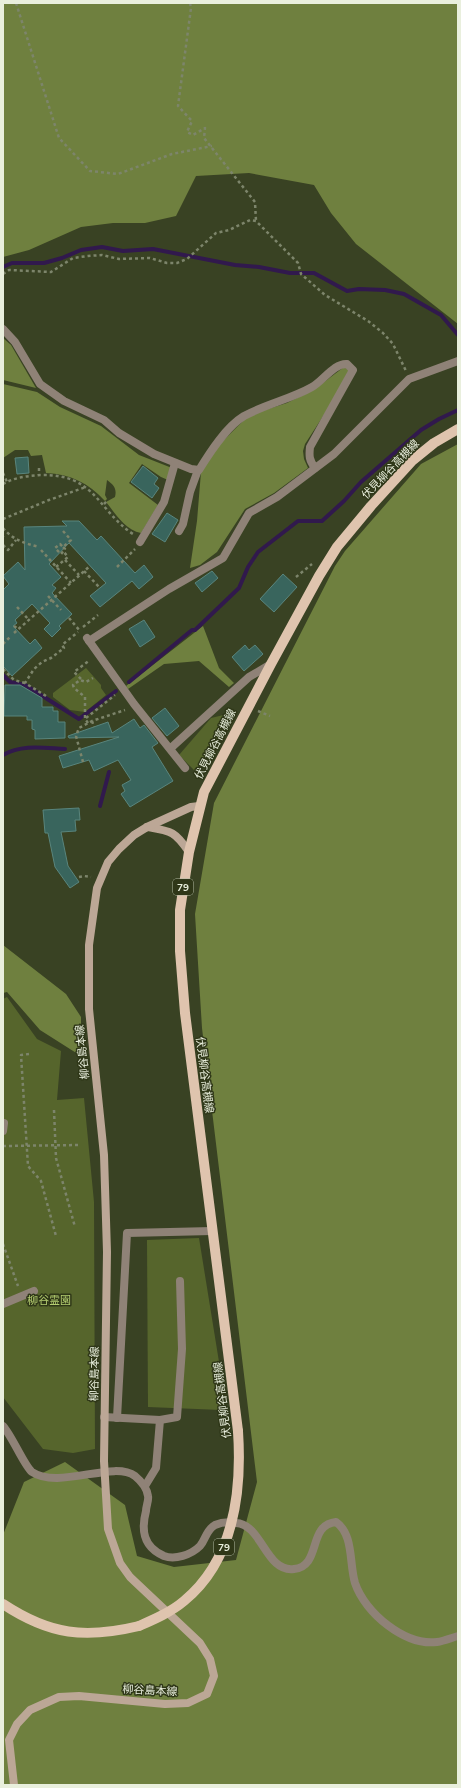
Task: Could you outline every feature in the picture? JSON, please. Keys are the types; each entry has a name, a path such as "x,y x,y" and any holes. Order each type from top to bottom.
{"main road":[{"name":"伏見柳谷高槻線","path":"3,1604 18,1614 47,1628 70,1632 94,1634 139,1626 162,1615 184,1601 201,1585 215,1565 227,1540 234,1515 238,1482 238,1431 185,1013 180,951 180,910 189,852 199,806 204,792 228,743 319,576 337,547 371,506 413,460 434,443 458,429"},
{"name":"柳谷島本線","path":"14,1785 9,1740 17,1724 30,1710 59,1697 79,1696 165,1704 188,1703 207,1694 214,1676 210,1659 200,1643 130,1577 120,1563 108,1529 104,1473 107,1252 104,1156 89,1009 89,945 97,888 108,862 134,835 147,827 191,807 199,806"},
{"path":"147,827 168,830 179,837 189,852"}],"street":[{"path":"3,329 15,342 40,384 64,401 104,420 119,433 141,447 176,463 198,470"},
{"path":"185,768 134,704 88,640 169,589 223,558 249,513 277,497 334,454 409,379 458,361"},
{"path":"179,532 183,524 190,492 198,470 213,447 243,416 286,400 314,386 340,365 347,364 353,370 310,447 309,457 315,468"},
{"path":"142,539 164,502 176,463"},
{"path":"172,747 249,677 271,664"},
{"path":"3,1131 4,1122"},
{"path":"117,1418 127,1233 212,1231"},
{"path":"104,1417 160,1420 177,1417 182,1349 180,1281"},
{"path":"3,1304 34,1291"},
{"path":"144,1486 156,1468 160,1420"},
{"path":"3,1426 30,1471 44,1478 122,1470 134,1476 144,1486 148,1497 143,1529 146,1542 154,1550 164,1556 176,1558 188,1554 200,1546 208,1530 216,1524 226,1522 239,1523 250,1527 272,1559 283,1567 292,1570 304,1567 309,1560 322,1528 328,1523 336,1522 343,1526 348,1535 350,1562 355,1585 374,1614 390,1627 420,1641 437,1642 458,1636"}],"path":[{"path":"16,3 58,138 90,171 118,174 172,154 212,146"},
{"path":"190,3 191,8 178,106 192,121 187,132 193,135 205,128 204,138 212,146 255,202 256,221"},
{"path":"3,274 9,270 51,272 73,258 102,255 119,259 150,258 167,263 177,263 187,259 216,233 229,230 250,220 256,221 298,263 302,274 325,295 368,320 383,333 393,344 409,379"},
{"path":"39,468 40,475"},
{"path":"3,473 7,482"},
{"path":"3,484 24,475 40,475 55,476 74,481 86,487 128,530 142,539 134,551 117,567"},
{"path":"3,519 86,487"},
{"path":"104,504 107,501"},
{"path":"3,528 16,540 24,544 38,547"},
{"path":"56,567 68,557 63,551 65,549 63,547 71,540 63,532"},
{"path":"3,545 8,550 16,540"},
{"path":"63,547 60,544 57,545 56,548 61,554 63,551"},
{"path":"41,550 71,583"},
{"path":"64,560 79,575"},
{"path":"14,633 90,566"},
{"path":"84,571 100,588"},
{"path":"48,596 61,610"},
{"path":"17,607 29,620"},
{"path":"25,683 34,669 64,648 62,645 98,615"},
{"path":"68,618 79,630"},
{"path":"14,626 18,630"},
{"path":"3,644 10,637"},
{"path":"93,678 86,682 81,680 74,672 98,654"},
{"path":"3,669 16,682 25,683 46,696"},
{"path":"81,680 73,685 74,688 85,697 85,716 88,723"},
{"path":"85,716 116,694"},
{"path":"83,762 76,736 78,728 92,721 126,710 134,704"},
{"path":"256,711 270,716"},
{"path":"92,721 94,727"},
{"path":"78,878 84,876"},
{"path":"28,1054 21,1055 28,1146 28,1166 41,1181 56,1236"},
{"path":"54,1110 56,1158 75,1227"},
{"path":"3,1146 79,1145"},
{"path":"3,1244 21,1296"}],"green space":[{"path":"3,3 458,3 458,324 356,244 331,213 314,185 249,173 196,176 176,216 145,223 113,223 81,227 29,250 3,257"},
{"path":"3,338 11,345 36,388 3,380"},
{"path":"344,367 349,370 329,407 305,444 303,451 304,459 308,468 274,493 245,509 217,552 200,565 190,568 197,521 201,472 215,449 245,419 262,411 287,403 315,389"},
{"path":"3,384 37,392 60,407 101,426 139,455 172,468 168,480 142,464 129,483 158,505 141,533 125,525 106,502 115,497 116,494 114,487 107,480 105,495 107,499 105,501 86,484 63,475 46,473 42,455 31,456 28,450 15,450 3,458"},
{"path":"458,444 458,1785 3,1785 3,1535 24,1482 65,1462 125,1505 137,1556 174,1567 236,1560 257,1482 202,1028 195,914 214,803 335,566 345,551 421,464"},
{"path":"203,626 219,668 234,683 229,687 199,661 164,664 128,689 126,686"},
{"path":"86,668 101,685 101,688 106,695 85,712 70,710 53,697 53,693"},
{"path":"232,713 224,730 195,771 179,755 211,718"},
{"path":"3,945 66,994 81,1017 81,1056 40,1030 7,992 3,993"},
{"name":"柳谷霊園","path":"7,997 37,1039 61,1051 57,1100 84,1098 94,1202 95,1449 73,1453 43,1449 3,1397 3,999"},
{"path":"199,1238 225,1399 221,1410 148,1407 147,1240"}],"building":[{"path":"28,457 29,473 17,474 15,458"},
{"path":"143,466 158,478 154,484 159,488 152,498 131,482"},
{"path":"167,513 178,520 165,542 152,534"},
{"path":"62,521 79,521 97,540 101,536 135,573 144,565 153,577 139,589 132,581 100,607 90,596 106,583 69,543 49,564 61,577 52,585 56,588 52,593 72,614 59,626 61,628 52,637 44,629 50,623 32,604 15,620 17,623 13,626 30,644 35,639 42,648 12,676 3,666 3,590 9,584 3,576 18,562 25,570 24,527 67,526"},
{"path":"212,571 218,578 202,592 195,583"},
{"path":"283,574 297,587 274,612 260,599"},
{"path":"144,620 155,637 140,647 129,629"},
{"path":"245,645 249,650 255,645 263,654 244,671 232,657"},
{"path":"5,685 20,685 42,698 42,707 53,707 53,711 58,711 58,722 65,722 65,738 35,739 35,730 32,729 32,720 27,720 27,716 4,716"},
{"path":"165,708 179,726 167,736 152,718"},
{"path":"134,719 140,728 144,725 158,743 152,747 173,781 130,807 121,794 125,791 122,785 131,780 118,760 94,771 89,760 63,768 59,756 119,737 69,738 68,736 108,722 112,733"},
{"path":"79,808 80,820 75,820 76,831 61,832 68,866 79,882 70,888 55,867 48,833 45,833 43,810"}],"waterway":[{"path":"3,267 12,263 44,263 62,258 81,250 102,247 123,251 153,249 235,265 259,267 290,273 314,273 347,291 359,289 385,290 404,294 441,315 458,335"},
{"path":"129,682 192,630 195,630 239,588 248,567 258,552 298,521 322,521 344,501 361,482 421,430 458,410"},
{"path":"3,675 10,682 25,685 79,719 116,691"},
{"path":"3,755 25,748 65,749"},
{"path":"100,806 109,772"}]}
